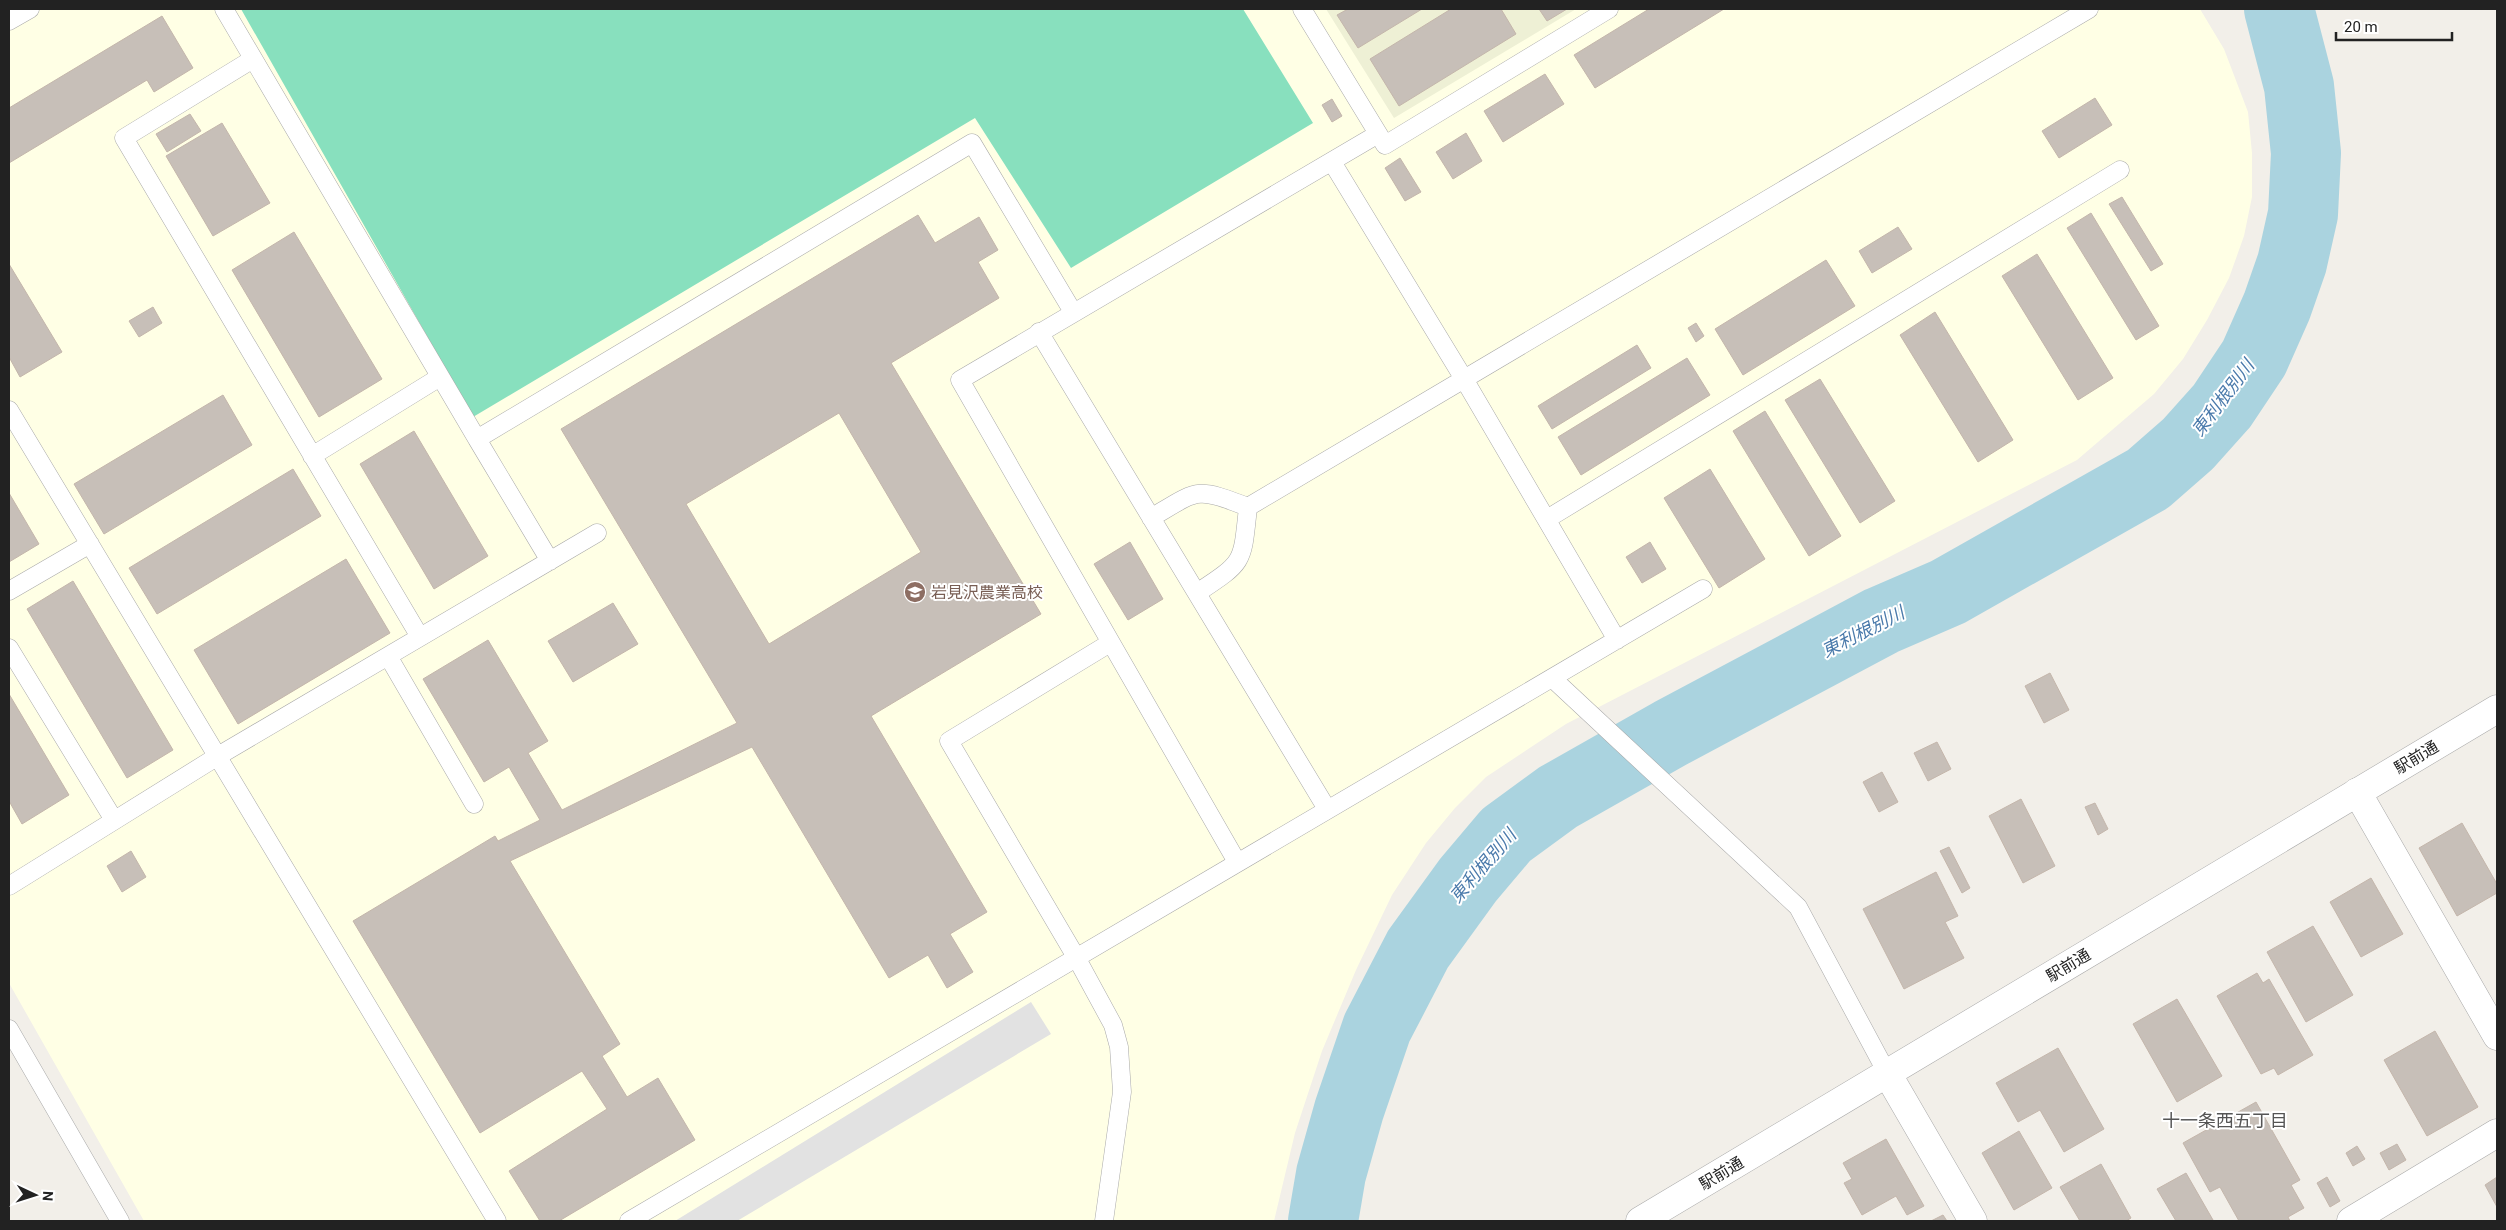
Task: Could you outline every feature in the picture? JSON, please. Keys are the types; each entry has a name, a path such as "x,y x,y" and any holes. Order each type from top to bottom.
{"street":[{"name":"駅前通","path":"1640,1221 2497,709"},
{"path":"2357,792 2497,1036"},
{"path":"1887,1073 1973,1221"},
{"path":"2351,1221 2497,1133"}],"lane":[{"path":"9,21 30,9"},
{"path":"224,9 550,561"},
{"path":"1302,9 1384,145 1609,9"},
{"path":"1248,507 2089,9"},
{"path":"253,59 124,138 420,637"},
{"path":"1237,862 960,380 1378,134"},
{"path":"477,440 972,143 1073,312"},
{"path":"1332,162 1464,379 1617,640"},
{"path":"1547,519 2120,170"},
{"path":"1039,332 1327,809"},
{"path":"312,456 440,377"},
{"path":"9,410 497,1221"},
{"path":"1151,518 1193,493 1212,493 1248,507"},
{"path":"1197,593 1231,570 1240,558 1244,551 1248,507"},
{"path":"9,886 218,756 597,533"},
{"path":"9,591 90,544"},
{"path":"629,1221 1076,956 1704,589"},
{"path":"1104,1221 1122,1092 1119,1047 1113,1025 1076,956 949,741 1110,643"},
{"path":"9,648 114,820"},
{"path":"388,656 474,804"},
{"path":"1552,678 1798,907 1887,1073"},
{"path":"9,1029 120,1221"}],"shaded area":[{"name":"岩見沢農業高校","path":"9,9 2200,9 2224,49 2248,112 2252,153 2252,197 2244,236 2229,278 2207,320 2183,359 2154,394 2077,460 1566,724 1486,777 1455,808 1426,843 1392,895 1356,970 1322,1051 1295,1133 1274,1221 144,1221 9,983"},
{"path":"1326,9 1576,9 1394,118"},
{"path":"1031,1002 1051,1034 737,1221 675,1221"}],"green space":[{"path":"241,9 1243,9 1313,123 1071,268 975,118 473,417"}],"building":[{"path":"1348,9 1422,9 1358,48 1337,15"},
{"path":"1451,9 1501,9 1516,34 1399,106 1370,59"},
{"path":"1539,9 1567,9 1547,21"},
{"path":"1649,9 1724,9 1595,88 1574,55"},
{"path":"162,16 193,68 154,92 147,80 9,163 9,108"},
{"path":"1545,74 1564,104 1503,142 1484,111"},
{"path":"2095,98 2112,125 2059,158 2042,131"},
{"path":"1332,99 1342,116 1332,122 1322,105"},
{"path":"190,114 201,131 167,152 156,134"},
{"path":"222,123 270,203 213,236 166,156"},
{"path":"1466,133 1482,161 1453,179 1436,152"},
{"path":"1400,158 1421,192 1405,201 1385,168"},
{"path":"2122,197 2163,264 2151,271 2109,204"},
{"path":"2091,213 2159,326 2136,340 2067,228"},
{"path":"918,215 935,243 979,217 998,250 978,262 999,298 891,363 1041,614 871,716 987,912 950,934 973,972 947,988 928,955 889,978 752,747 510,861 620,1044 602,1056 627,1097 658,1078 695,1140 559,1221 540,1221 509,1171 607,1109 582,1071 480,1133 353,921 495,836 498,841 540,820 509,767 484,782 423,679 488,640 548,741 528,753 562,810 737,723 561,429","holes":["839,413 921,552 769,644 686,504"]},
{"path":"1898,227 1912,249 1872,273 1859,251"},
{"path":"294,232 382,379 319,417 232,270"},
{"path":"2037,254 2113,378 2078,400 2002,276"},
{"path":"1826,260 1855,306 1743,375 1715,329"},
{"path":"9,264 62,352 20,377 9,357"},
{"path":"153,307 162,323 139,337 129,321"},
{"path":"1935,312 2013,440 1978,462 1900,335"},
{"path":"1696,323 1704,336 1696,342 1688,328"},
{"path":"1637,345 1651,368 1552,429 1538,406"},
{"path":"1687,358 1710,395 1581,475 1558,437"},
{"path":"1820,379 1895,501 1860,523 1785,400"},
{"path":"223,395 252,445 104,534 74,484"},
{"path":"1765,411 1841,536 1809,556 1733,431"},
{"path":"414,431 488,556 434,589 360,464"},
{"path":"293,469 321,516 157,614 129,568"},
{"path":"1710,469 1765,559 1719,588 1664,498"},
{"path":"9,493 39,544 9,562"},
{"path":"1130,542 1163,599 1128,620 1094,564"},
{"path":"1650,542 1666,569 1642,583 1626,557"},
{"path":"346,559 390,633 238,724 194,650"},
{"path":"73,581 173,750 127,778 27,609"},
{"path":"613,603 638,644 573,682 548,641"},
{"path":"2050,673 2069,710 2044,723 2025,686"},
{"path":"9,694 69,795 22,824 9,801"},
{"path":"1937,742 1951,769 1928,781 1914,753"},
{"path":"1882,772 1898,802 1879,812 1863,782"},
{"path":"2021,799 2055,866 2023,883 1989,816"},
{"path":"2095,803 2108,829 2098,835 2085,807"},
{"path":"2462,823 2497,884 2497,893 2457,916 2419,848"},
{"path":"1949,847 1970,888 1962,893 1940,851"},
{"path":"131,851 146,877 122,892 107,866"},
{"path":"1936,872 1958,916 1945,922 1964,958 1904,989 1863,909"},
{"path":"2371,878 2403,934 2361,957 2330,902"},
{"path":"2313,926 2353,995 2306,1022 2267,952"},
{"path":"2257,973 2263,983 2269,979 2313,1055 2278,1075 2274,1068 2261,1074 2217,996"},
{"path":"2177,999 2222,1076 2177,1102 2133,1024"},
{"path":"2435,1031 2478,1107 2427,1136 2384,1060"},
{"path":"2058,1048 2104,1129 2064,1152 2040,1110 2018,1122 1996,1083"},
{"path":"2256,1102 2300,1180 2291,1185 2304,1208 2288,1217 2290,1221 2239,1221 2220,1187 2210,1192 2183,1143"},
{"path":"2019,1131 2052,1188 2014,1210 1982,1153"},
{"path":"1886,1139 1924,1206 1907,1215 1896,1196 1862,1215 1844,1183 1852,1179 1843,1163"},
{"path":"2397,1144 2406,1160 2389,1170 2380,1153"},
{"path":"2357,1146 2365,1159 2353,1166 2346,1153"},
{"path":"2101,1164 2131,1218 2126,1221 2080,1221 2060,1187"},
{"path":"2186,1173 2213,1220 2176,1221 2157,1189"},
{"path":"2327,1177 2340,1201 2330,1207 2317,1183"},
{"path":"2497,1177 2497,1207 2485,1185"},
{"path":"1943,1215 1947,1221 1931,1221"}],"waterway":[{"name":"東利根別川","path":"1323,1221 1331,1174 1349,1110 1377,1028 1418,949 1468,880 1506,835 1558,797 1671,733 1881,621 1948,592 2148,479 2188,444 2222,406 2254,358 2277,306 2292,263 2303,214 2306,153 2299,86 2279,9"}],"place":[{"name":"岩見沢農業高校","path":"915,592"}],"district":[{"name":"十一条西五丁目","path":"2225,1121"}]}
